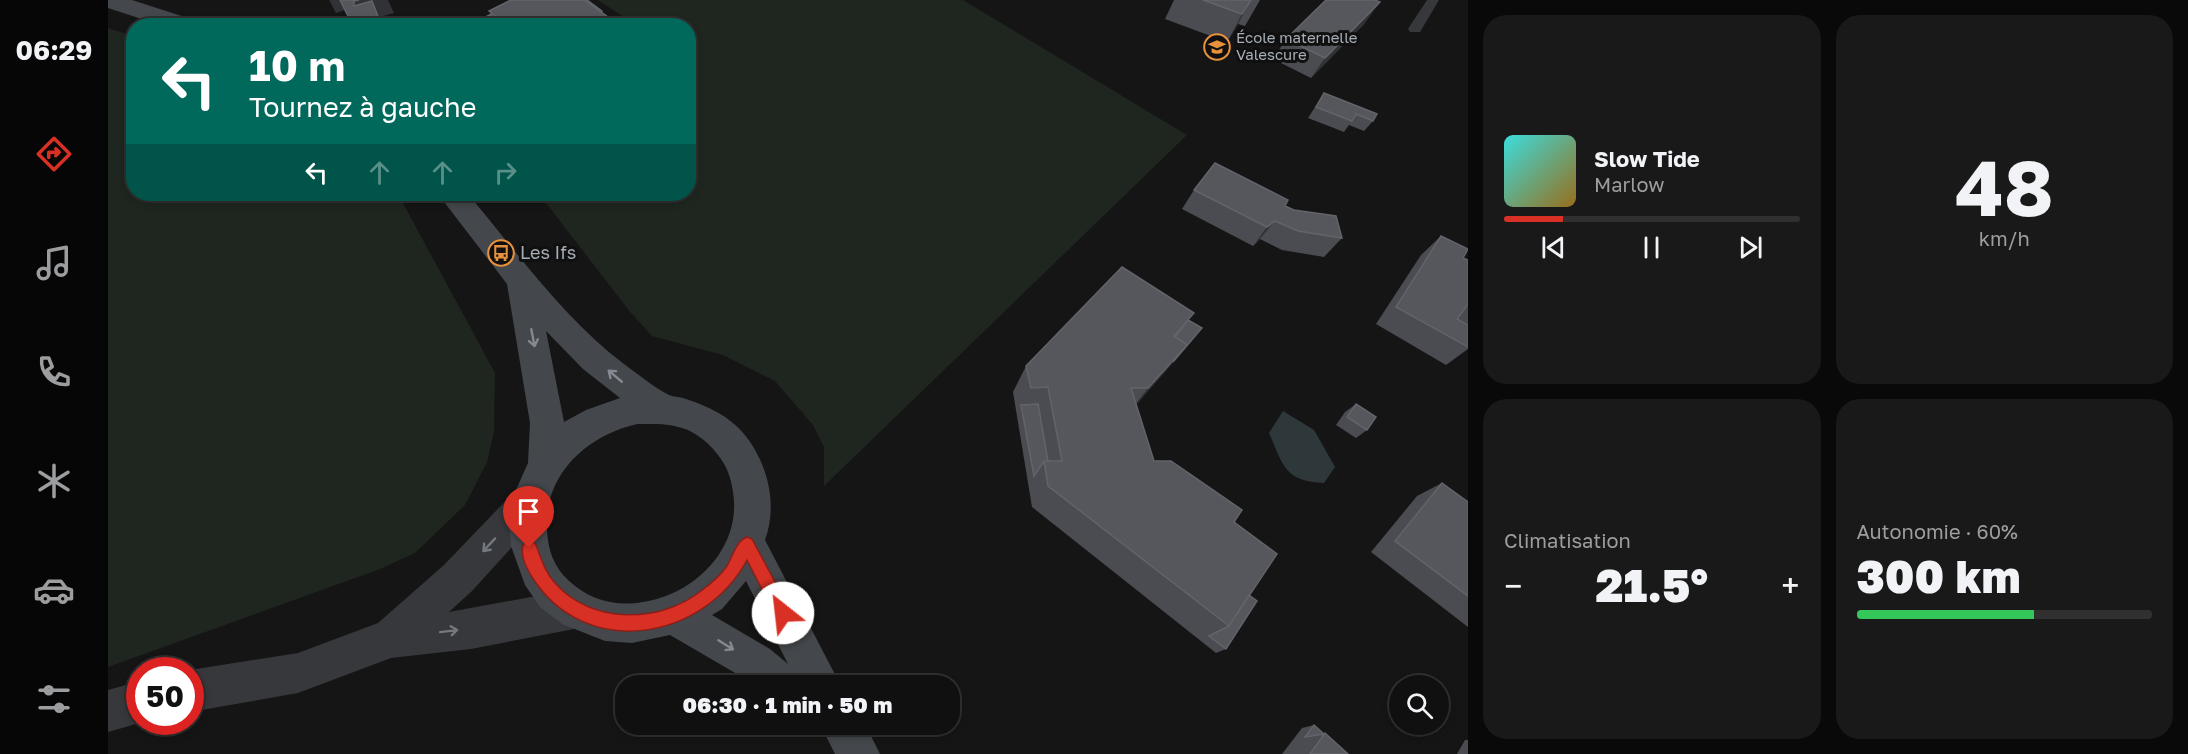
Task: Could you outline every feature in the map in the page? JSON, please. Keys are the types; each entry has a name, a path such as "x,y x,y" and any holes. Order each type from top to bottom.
{"main road":[{"path":"108,0 164,18"},
{"path":"458,201 521,281 586,352 621,381 663,409"},
{"path":"521,281 547,423 546,463"},
{"path":"637,409 663,409 688,415 712,426 731,443 745,464 753,489 754,516 747,544 731,573 706,598 675,615 640,623 605,622 574,609 549,589 533,563 526,534 529,502 546,463 564,442 586,426 610,415 637,409"},
{"path":"747,544 815,675"},
{"path":"675,615 756,663 770,675"}],"street":[{"path":"391,638 458,578 529,502"},
{"path":"204,689 298,673 391,638 471,629 574,609"},
{"path":"108,711 126,706"}],"lane":[{"path":"1415,29 1433,0"}],"shaded area":[{"path":"598,0 963,0 1187,135 824,486 824,447 813,425 775,381 723,355 652,336 631,313 544,201 696,201 696,18 625,18"},
{"path":"108,28 126,34 126,201 402,201 495,373 494,432 487,462 465,505 415,553 380,569 136,657 126,657 126,661 108,667"},
{"path":"1283,411 1314,430 1335,467 1324,483 1301,479 1287,470 1282,463 1269,433"}],"building":[{"path":"340,0 359,0 354,1 354,6 372,1 379,18 349,18"},
{"path":"511,0 585,0 609,18 498,18 489,11"},
{"path":"585,0 587,0 602,11 601,12"},
{"path":"1203,0 1251,0 1242,14"},
{"path":"1326,0 1375,0 1380,2 1325,58 1286,39"},
{"path":"1324,93 1377,114 1373,121 1356,114 1352,121 1316,107"},
{"path":"1215,163 1288,200 1285,206 1294,210 1336,216 1342,238 1298,231 1275,221 1267,227 1194,190"},
{"path":"1441,236 1468,249 1463,258 1468,260 1468,304 1457,319 1468,325 1468,347 1396,307"},
{"path":"1122,267 1194,313 1174,336 1187,345 1148,388 1131,388 1154,461 1171,461 1242,510 1234,522 1277,554 1229,626 1048,486 1044,461 1062,461 1048,387 1031,388 1026,366"},
{"path":"1188,320 1202,328 1173,362 1187,345 1175,337"},
{"path":"1038,404 1048,461 1044,461 1034,476 1021,405"},
{"path":"1356,404 1376,417 1367,430 1347,417"},
{"path":"1442,483 1468,502 1468,596 1395,541"},
{"path":"1249,595 1257,601 1226,649 1209,636 1229,626"},
{"path":"1314,725 1324,734 1305,737"},
{"path":"1325,733 1348,754 1310,754"}],"place":[{"name":"École maternelle Valescure","path":"1217,47"},
{"name":"Les Ifs","path":"501,253"}],"route":[{"path":"529,548 533,563 549,589 574,609 605,622 640,623 675,615 706,598 731,573 747,544 783,613"}]}
